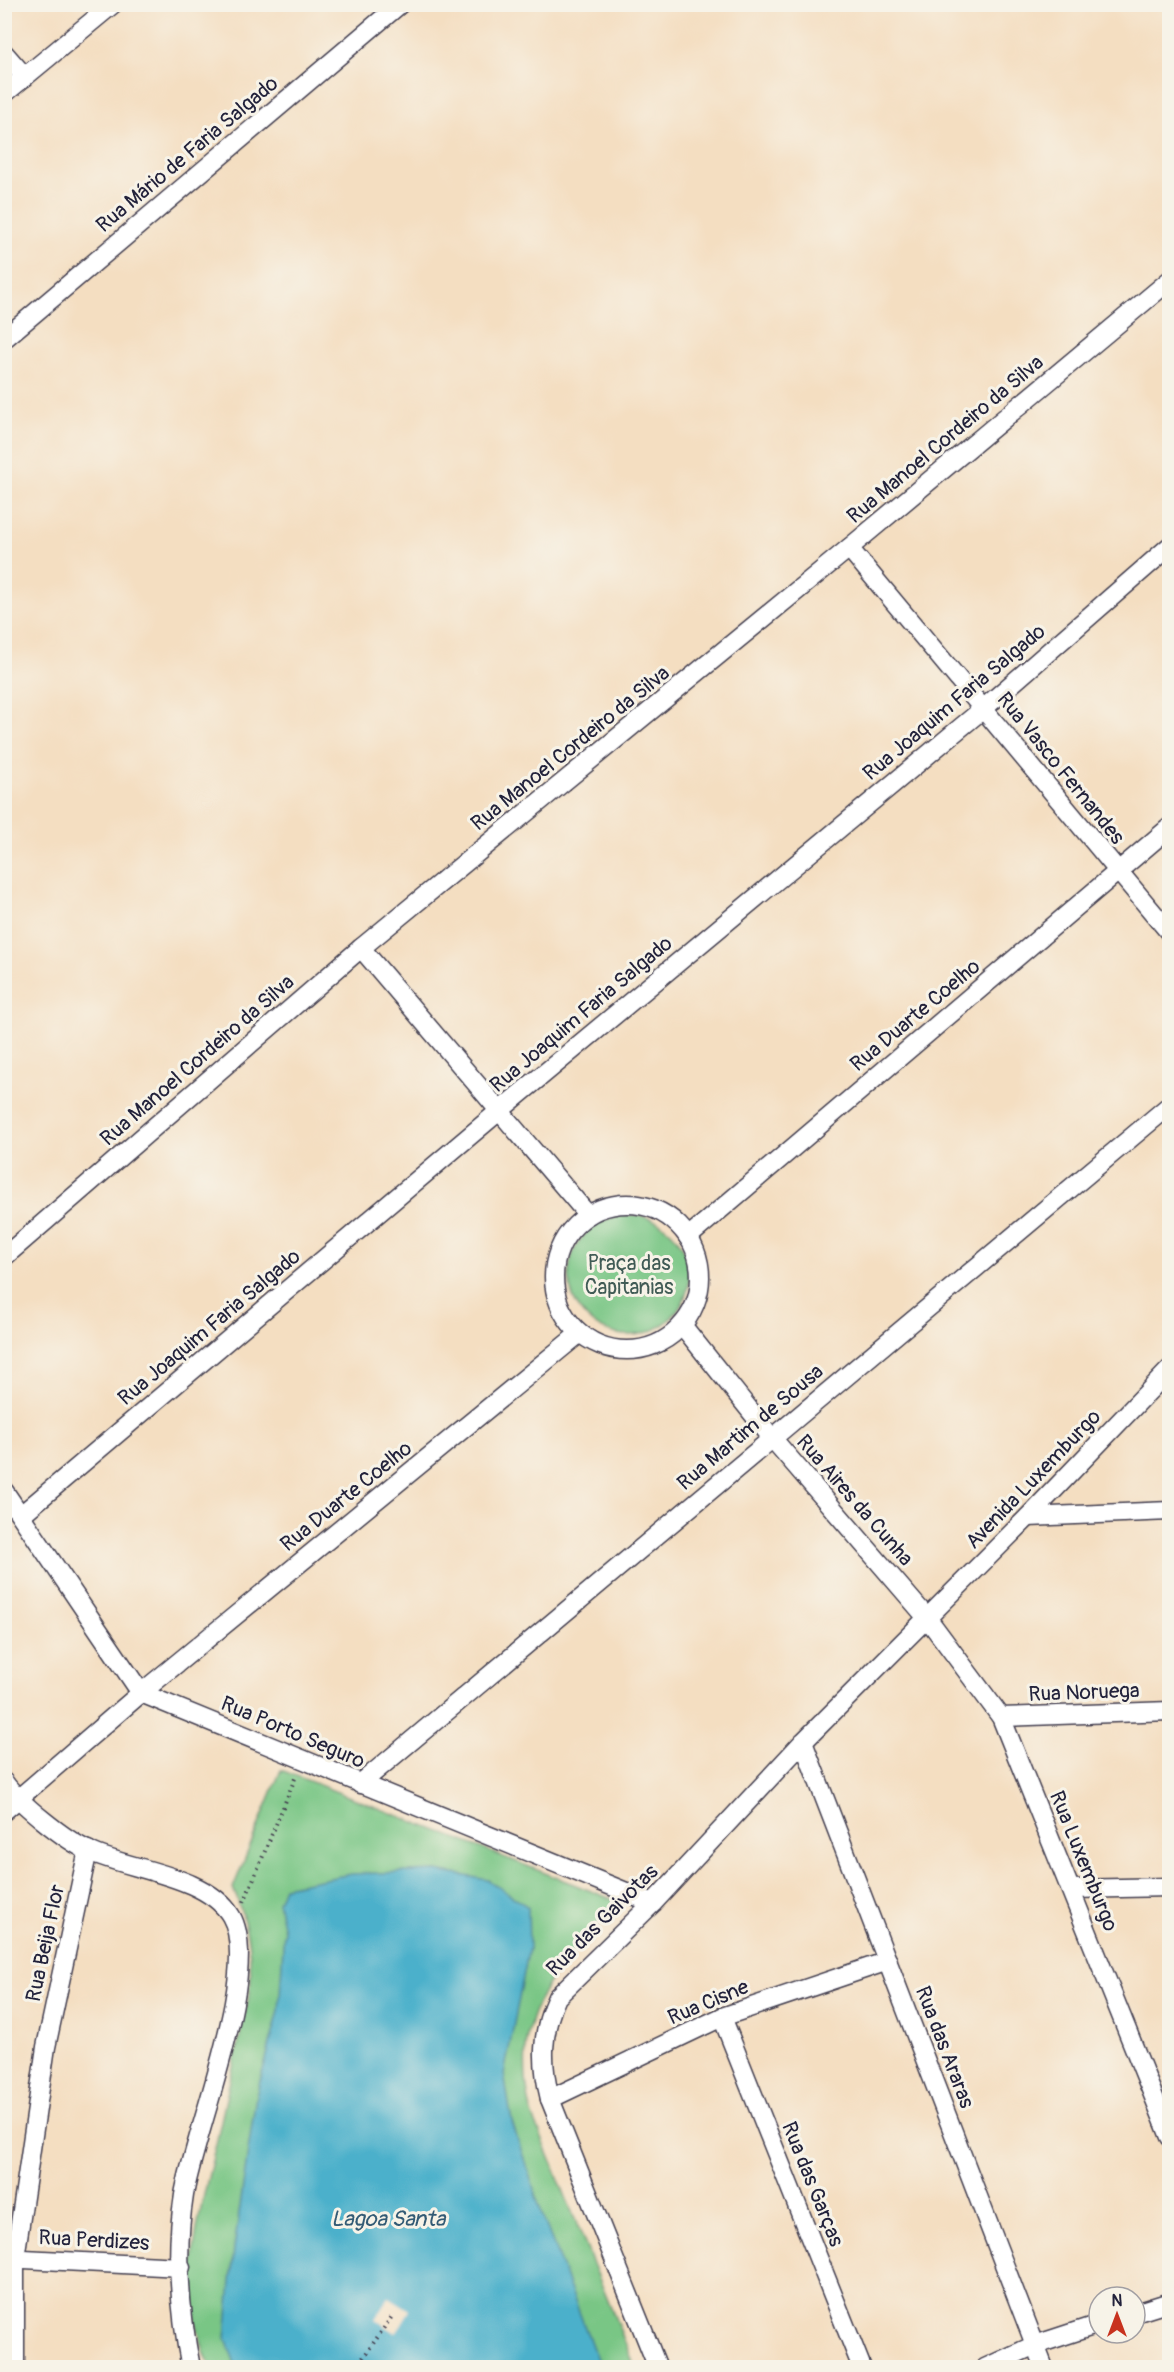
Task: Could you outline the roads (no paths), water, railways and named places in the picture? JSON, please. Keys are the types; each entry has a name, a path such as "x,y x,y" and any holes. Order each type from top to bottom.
{"street":[{"path":"4,94 113,4"},
{"name":"Rua Mário de Faria Salgado","path":"4,339 400,4"},
{"path":"4,53 25,76"},
{"name":"Rua Manoel Cordeiro da Silva","path":"4,1257 361,948 849,548 1170,280"},
{"name":"Rua Joaquim Faria Salgado","path":"21,1515 498,1112 983,709 1170,546"},
{"name":"Rua Vasco Fernandes","path":"849,548 1117,873 1170,933"},
{"name":"Rua Duarte Coelho","path":"688,1237 1170,827"},
{"path":"361,948 498,1112 588,1215"},
{"name":"Rua Martim de Sousa","path":"360,1784 1170,1105"},
{"path":"615,1205 643,1206 669,1217 688,1237 698,1259 700,1282 694,1305 682,1325 656,1344 624,1350 601,1345 580,1333 562,1311 554,1285 556,1258 568,1233 588,1215 615,1205"},
{"name":"Rua Aires da Cunha","path":"682,1325 772,1438 928,1619"},
{"name":"Rua Duarte Coelho","path":"11,1805 141,1693 580,1333"},
{"name":"Avenida Luxemburgo","path":"928,1619 1170,1369"},
{"path":"4,1491 141,1693"},
{"path":"1029,1517 1170,1511"},
{"name":"Rua Luxemburgo","path":"928,1619 1001,1717 1072,1889 1161,2093 1170,2137"},
{"name":"Rua das Gaivotas","path":"657,2367 550,2099 544,2076 543,2044 550,2013 557,1997 653,1902 803,1742 928,1619"},
{"name":"Rua Porto Seguro","path":"141,1693 653,1902"},
{"name":"Rua Noruega","path":"1001,1717 1170,1711"},
{"name":"Rua das Araras","path":"803,1742 1044,2367"},
{"path":"4,1782 11,1805 87,1851 194,1886 218,1900 234,1925 239,1966 230,2022 184,2196 181,2267 182,2322 191,2367"},
{"name":"Rua Beija Flor","path":"15,2367 10,2258 46,2047 87,1851"},
{"path":"1072,1889 1170,1887"},
{"name":"Rua Cisne","path":"550,2099 722,2017 888,1962"},
{"name":"Rua das Garças","path":"722,2017 862,2367"},
{"name":"Rua Perdizes","path":"10,2258 181,2267"},
{"path":"1147,2309 1170,2302"},
{"path":"985,2367 1035,2345 1087,2329"}],"water":[{"name":"Lagoa Santa","path":"437,1871 488,1880 528,1907 529,1948 504,2074 512,2122 543,2217 600,2367 236,2367 226,2338 234,2248 256,2096 279,2011 284,1930 278,1902 284,1887 351,1874"}],"park label":[{"name":"Praça das Capitanias","path":"629,1275"}]}
